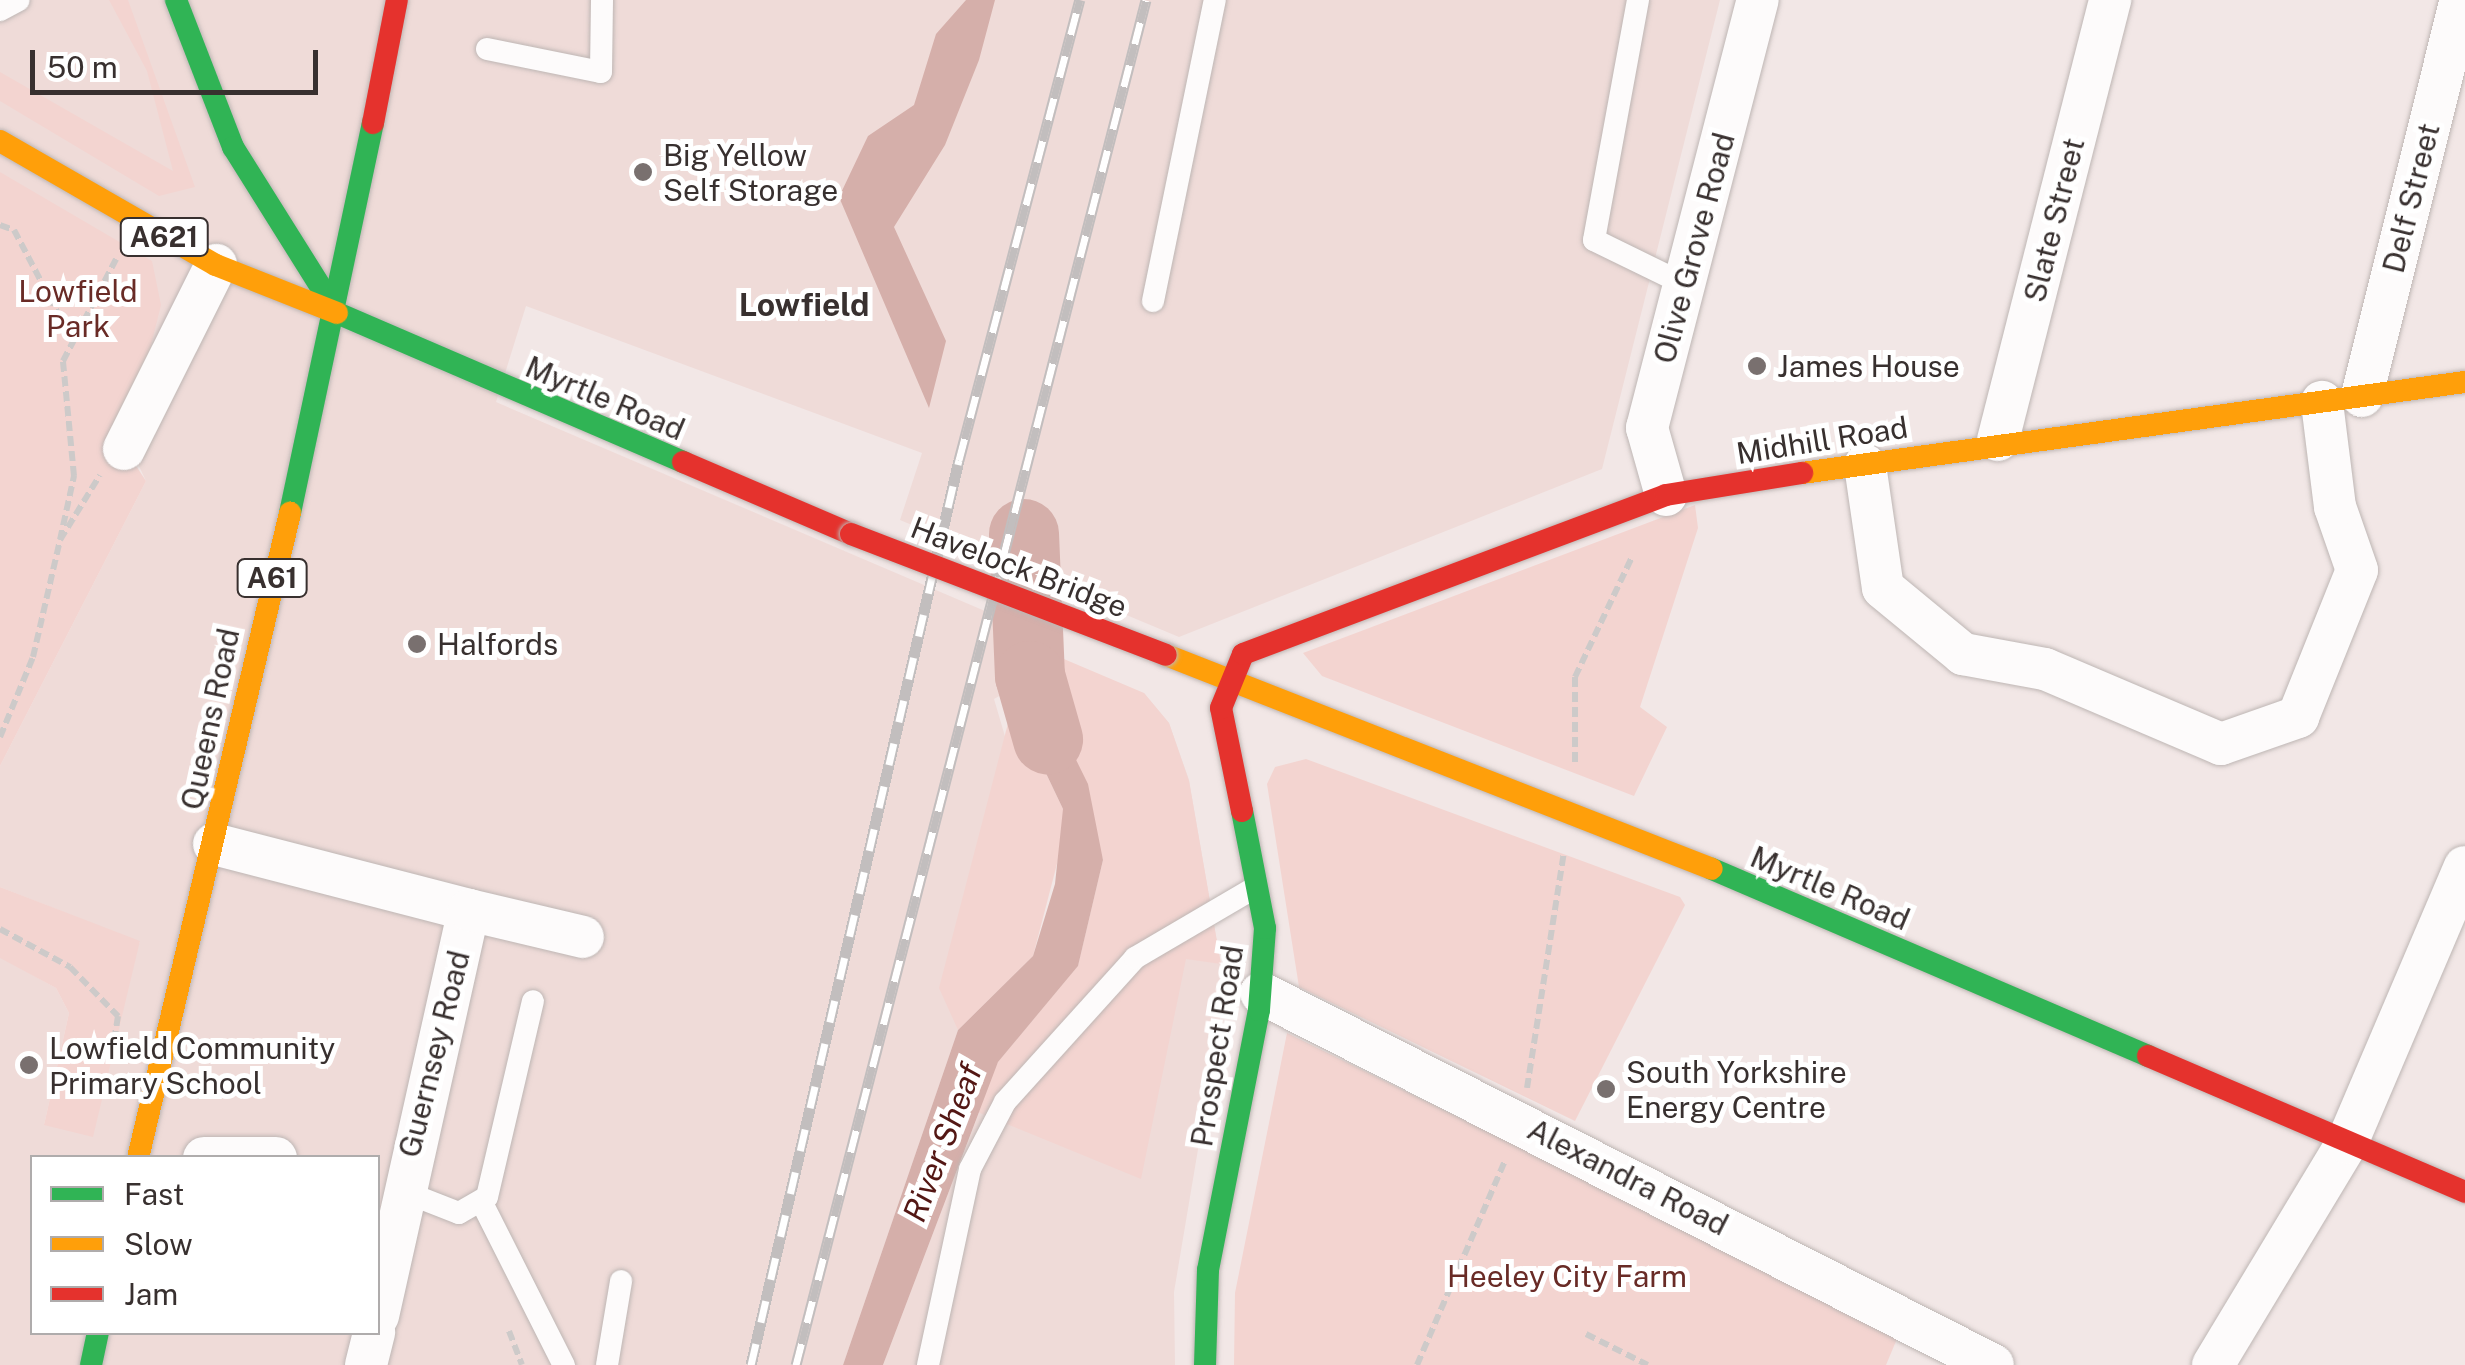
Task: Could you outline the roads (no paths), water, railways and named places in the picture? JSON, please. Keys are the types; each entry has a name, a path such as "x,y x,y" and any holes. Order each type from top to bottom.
{"main road":[{"path":"176,0 234,147 337,313"},
{"name":"Queens Road","path":"139,1155 337,313 397,0"},
{"name":"A621","path":"0,142 216,265 337,313"},
{"name":"Myrtle Road","path":"337,313 851,534"},
{"name":"Midhill Road","path":"1233,682 1244,654 1666,495 1998,440 2465,382"},
{"name":"Havelock Bridge","path":"851,534 1166,655"},
{"name":"Myrtle Road","path":"1166,655 1571,809 2465,1192"},
{"name":"Prospect Road","path":"1205,1365 1208,1270 1261,993 1259,886 1221,708 1233,682"},
{"path":"90,1365 97,1335"}],"street":[{"name":"Olive Grove Road","path":"1666,495 1647,428 1758,0"},
{"name":"Slate Street","path":"1998,440 2110,0"},
{"name":"Delf Street","path":"2342,399 2460,0"},
{"path":"124,450 216,265"},
{"path":"1865,465 1883,588 1964,654 2045,668 2222,744 2298,716 2356,570 2335,507 2342,399"},
{"name":"Guernsey Road","path":"214,844 583,937"},
{"path":"2213,1365 2348,1143 2465,867"},
{"name":"Guernsey Road","path":"380,1293 389,1187 469,910"},
{"name":"Alexandra Road","path":"1261,993 1522,1122 1993,1365"}],"lane":[{"path":"0,10 18,0"},
{"path":"487,49 601,72 602,0"},
{"path":"1153,301 1215,0"},
{"path":"1638,0 1594,240 1684,284"},
{"path":"928,1365 970,1169 1005,1102 1135,958 1259,886"},
{"path":"533,1002 482,1203 564,1365"},
{"path":"389,1187 460,1213 482,1203"},
{"path":"607,1365 621,1281"}],"water":[{"path":"966,0 995,0 979,60 945,145 894,227 946,341 929,408 839,197 868,136 914,105 936,34"},
{"path":"1013,639 1045,651 1049,705 1088,784 1103,860 1078,966 998,1062 883,1365 843,1365 958,1030 1033,956 1055,884 1063,809 1013,704"}],"waterway":[{"name":"River Sheaf","path":"1024,534 1030,676 1048,739"}],"railway":[{"path":"751,1365 959,460 1080,0"},
{"path":"796,1365 1146,0"}],"place":[{"name":"Big Yellow Self Storage","path":"643,172"},
{"name":"James House","path":"1757,366"},
{"name":"Halfords","path":"417,644"},
{"name":"Lowfield Community Primary School","path":"29,1065"},
{"name":"South Yorkshire Energy Centre","path":"1606,1089"}],"district":[{"name":"Lowfield","path":"804,305"}],"park label":[{"name":"Lowfield Park","path":"78,308"},
{"name":"Heeley City Farm","path":"1567,1276"}]}
